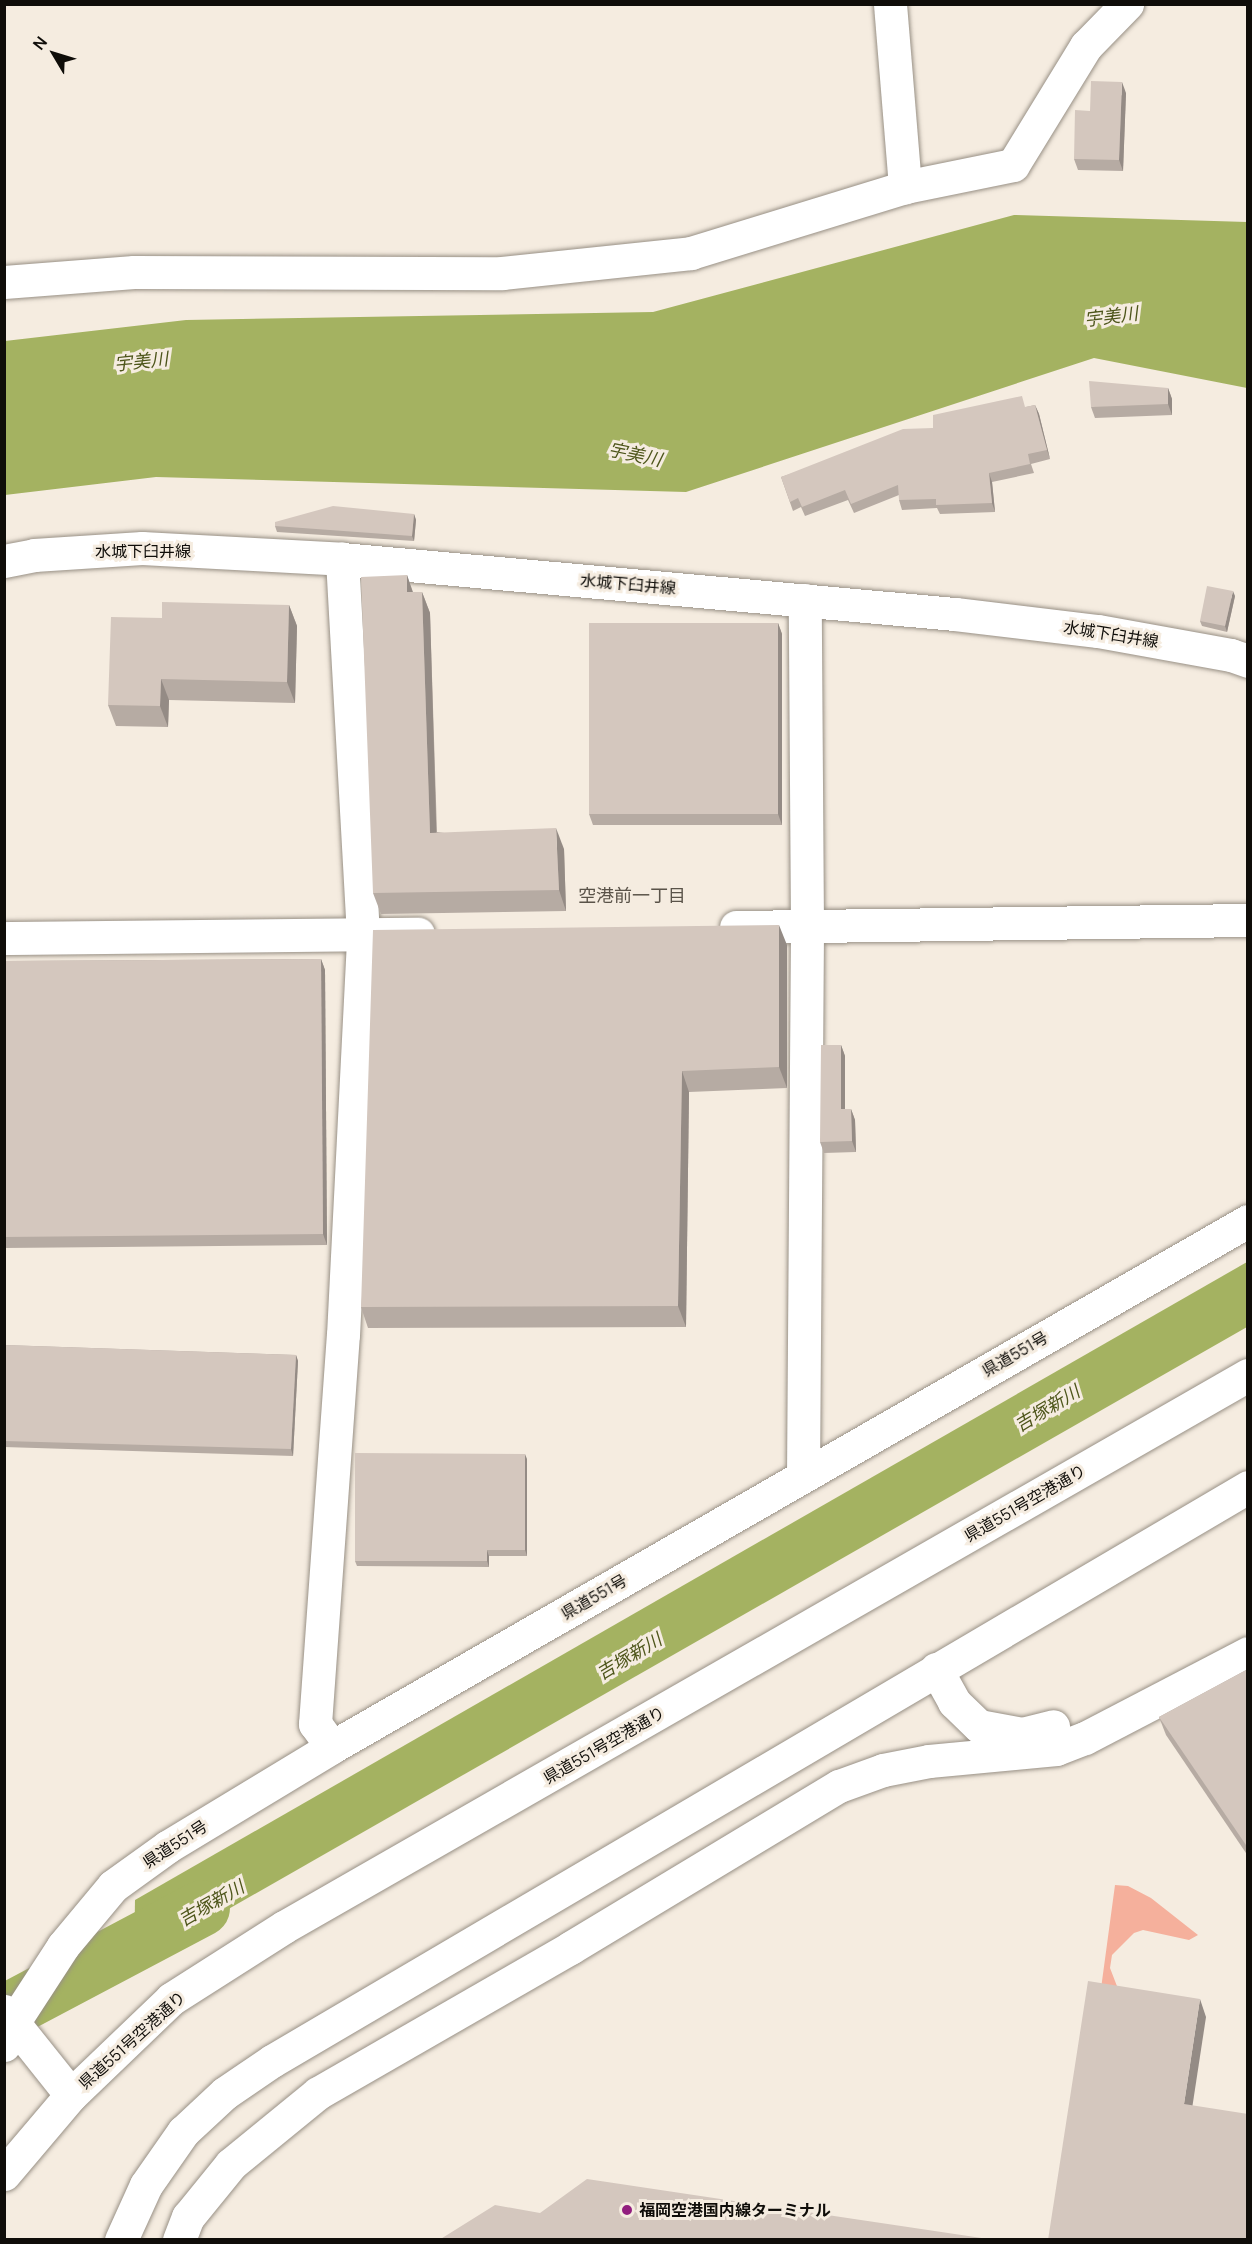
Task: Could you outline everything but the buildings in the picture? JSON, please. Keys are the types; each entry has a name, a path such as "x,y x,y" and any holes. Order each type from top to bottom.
{"street":[{"path":"890,4 905,188"},
{"path":"4,282 134,272 502,273 691,254 905,188 1013,165 1086,46 1127,4"},
{"name":"水城下臼井線","path":"4,561 34,555 142,548 342,559 805,600 1098,631 1231,655 1248,662"},
{"path":"332,1747 315,1724 343,1335 363,935 342,559"},
{"path":"803,1476 807,926 805,600"},
{"path":"702,928 1248,920"},
{"path":"4,938 445,933"},
{"name":"県道551号","path":"8,2026 63,1946 113,1886 167,1847 332,1747 1248,1221"},
{"name":"県道551号空港通り","path":"4,2174 71,2095 171,1999 284,1927 1248,1375"},
{"path":"121,2240 146,2184 183,2132 225,2093 272,2061 1248,1487"},
{"path":"180,2240 188,2217 231,2164 318,2093 570,1948 839,1786 883,1770 929,1761 1056,1749 1248,1653"},
{"path":"936,1669 954,1702 979,1726 993,1731 1022,1734 1145,1706"},
{"path":"8,2026 39,2053 71,2095"}],"shaded area":[{"path":"1115,1885 1128,1886 1151,1898 1198,1935 1189,1940 1143,1930 1134,1933 1112,1955 1110,1968 1120,1994 1100,1996"}],"water":[{"name":"宇美川","path":"1014,215 1247,222 1247,388 1094,358 686,492 156,477 5,495 5,341 186,320 653,312"},
{"path":"1247,1262 1247,1327 134,1963 135,1900"}],"waterway":[{"name":"吉塚新川","path":"4,2013 202,1908"}],"place":[{"name":"福岡空港国内線ターミナル","path":"627,2210"}],"district":[{"name":"空港前一丁目","path":"632,895"}]}
